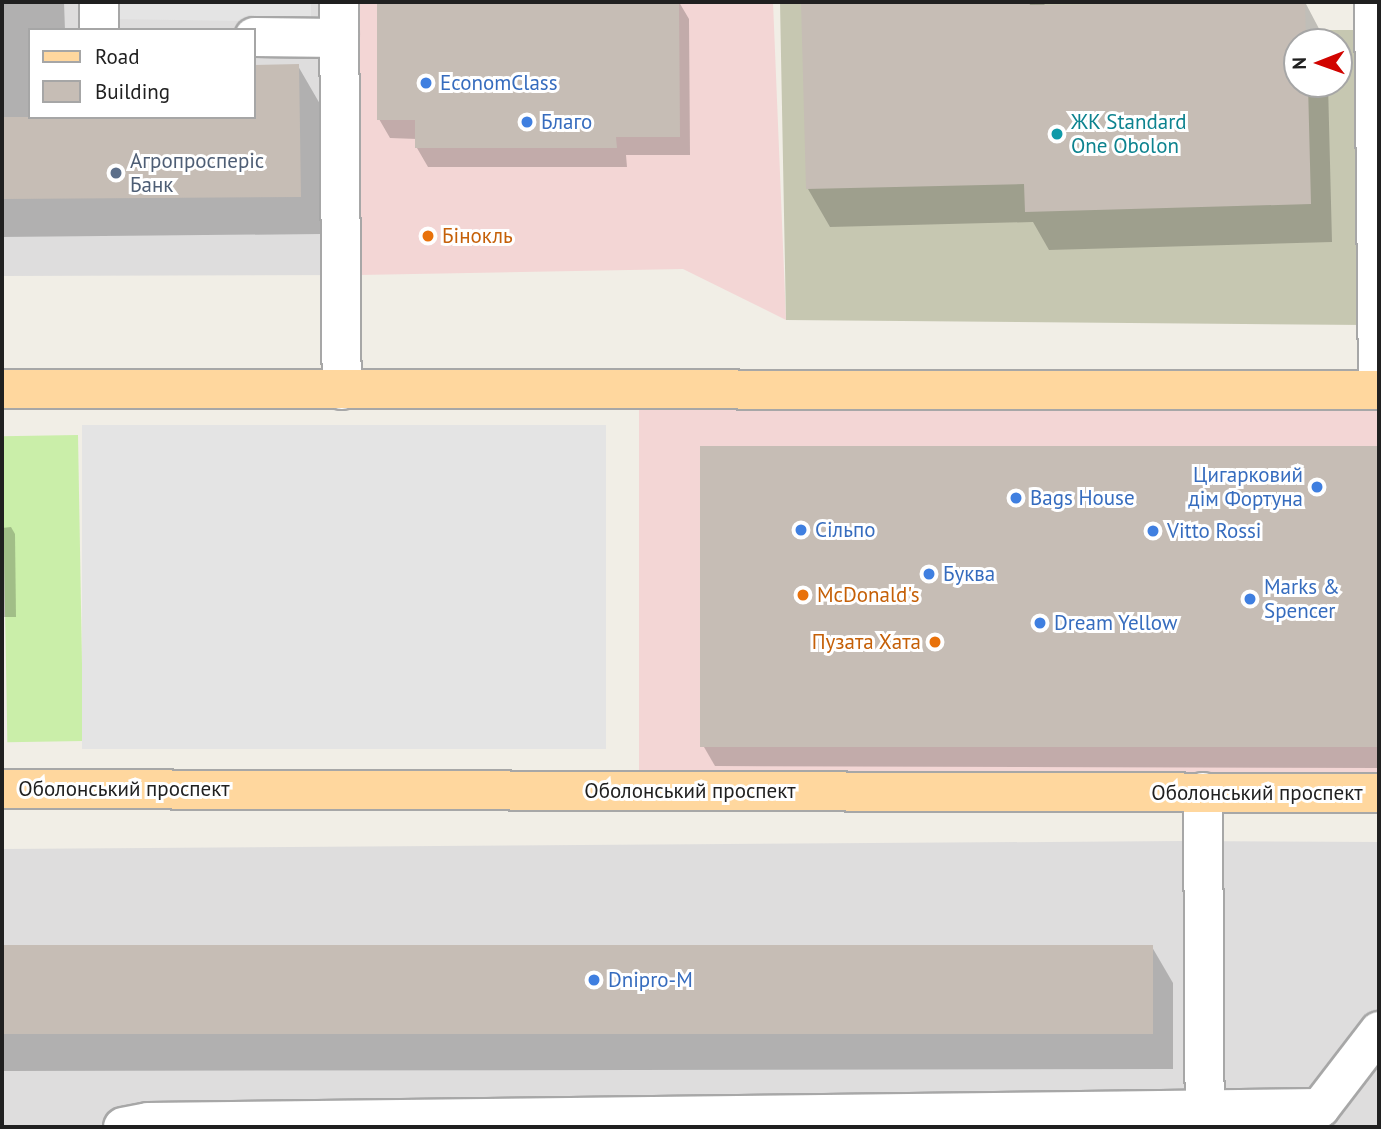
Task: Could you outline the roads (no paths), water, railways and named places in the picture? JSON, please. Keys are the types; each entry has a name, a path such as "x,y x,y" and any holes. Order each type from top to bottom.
{"main road":[{"path":"2,388 1379,390"},
{"name":"Оболонський проспект","path":"2,789 1379,793"}],"lane":[{"path":"99,2 99,28"},
{"path":"256,37 339,20 342,390"},
{"path":"1376,22 1379,390"},
{"path":"1203,792 1205,1119"},
{"path":"123,1127 148,1122 513,1116 1205,1119 1320,1108 1378,1036"}],"place":[{"name":"EconomClass","path":"426,83"},
{"name":"Благо","path":"527,122"},
{"name":"ЖК Standard One Obolon","path":"1057,134"},
{"name":"Агропросперіс Банк","path":"116,173"},
{"name":"Бінокль","path":"428,236"},
{"name":"Цигарковий дім Фортуна","path":"1317,487"},
{"name":"Bags House","path":"1016,498"},
{"name":"Сільпо","path":"801,530"},
{"name":"Vitto Rossi","path":"1153,531"},
{"name":"Буква","path":"929,574"},
{"name":"McDonald's","path":"803,595"},
{"name":"Marks & Spencer","path":"1250,599"},
{"name":"Dream Yellow","path":"1040,623"},
{"name":"Пузата Хата","path":"935,642"},
{"name":"Dnipro-M","path":"594,980"}]}
